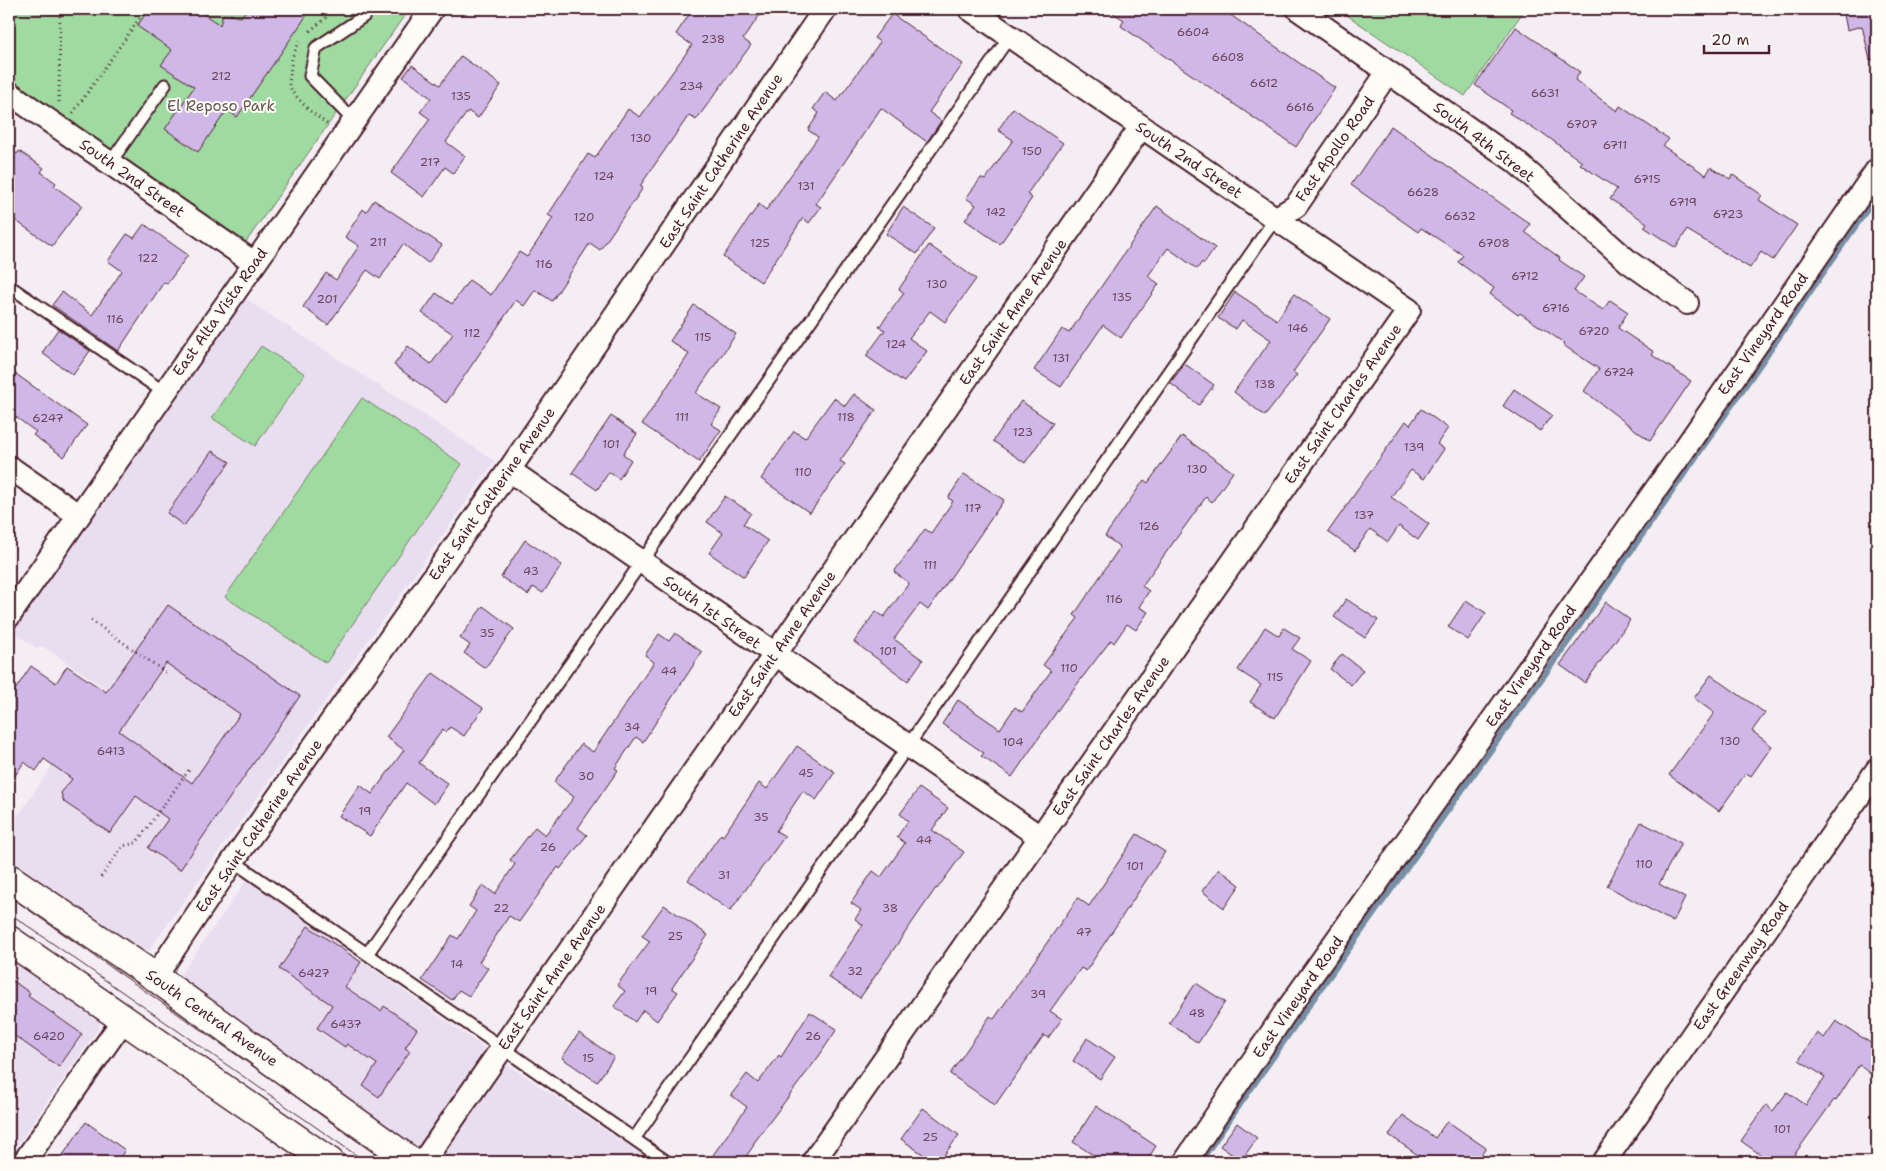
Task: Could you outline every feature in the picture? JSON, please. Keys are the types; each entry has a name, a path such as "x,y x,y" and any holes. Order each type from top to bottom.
{"main road":[{"name":"South Central Avenue","path":"9,878 155,978 412,1162"},
{"path":"9,940 330,1162"}],"street":[{"name":"East Alta Vista Road","path":"9,616 432,9"},
{"name":"East Saint Catherine Avenue","path":"155,978 233,861 509,470 825,9"},
{"name":"South 2nd Street","path":"970,9 1409,310"},
{"name":"South 4th Street","path":"1298,9 1515,161 1629,262 1687,303"},
{"name":"Fast Apollo Road","path":"1275,219 1296,206 1388,72"},
{"name":"South 2nd Street","path":"9,93 254,263"},
{"name":"East Saint Anne Avenue","path":"423,1162 1142,127"},
{"name":"East Vineyard Road","path":"1185,1162 1287,1010 1680,454 1877,170"},
{"name":"East Saint Charles Avenue","path":"814,1162 1409,310"},
{"path":"9,467 78,515"},
{"name":"South 1st Street","path":"509,470 774,655 1040,837"},
{"name":"East Greenway Road","path":"1604,1162 1877,770"},
{"path":"24,1162 124,1019"}],"lane":[{"path":"354,121 310,76 316,48 364,16 367,9"},
{"path":"367,954 1010,36"},
{"path":"110,162 164,85"},
{"path":"634,1139 1275,219"},
{"path":"9,286 164,392"},
{"path":"233,861 667,1162"}],"path":[{"path":"59,110 60,9"},
{"path":"70,117 146,9"},
{"path":"231,15 232,9"},
{"path":"91,620 168,674"},
{"path":"101,877 123,846 136,843 189,770"},
{"path":"9,786 12,780 11,772"}],"shaded area":[{"path":"238,294 495,461 143,959 9,879 9,829 105,688 42,646 37,649 9,629 9,622"},
{"path":"247,879 511,1067 653,1162 418,1162 177,980"},
{"path":"9,947 102,1016 98,1029 9,1157"}],"green space":[{"name":"El Reposo Park","path":"9,9 409,9 246,242 9,79"},
{"path":"1338,9 1525,9 1465,96"},
{"path":"261,346 305,374 255,446 212,418"},
{"path":"362,398 462,464 326,663 225,597"}],"building":[{"path":"149,9 196,9 220,25 223,14 241,17 247,9 311,9 237,117 227,110 198,152 165,129 194,87 161,65 172,50 137,26"},
{"path":"693,9 764,9 743,39 751,45 696,120 689,115 640,186 643,188 600,250 590,243 552,301 535,290 524,306 516,300 446,403 394,365 408,346 431,364 453,334 422,313 436,293 452,304 469,280 491,295 519,252 527,257 553,218 548,215 588,154 595,158 628,109 640,117 692,45 676,34"},
{"path":"1107,9 1222,9 1335,88 1296,147 1121,26 1124,20"},
{"path":"1843,9 1877,9 1877,59 1870,60 1862,26 1847,30"},
{"path":"892,14 963,64 929,112 941,121 927,142 881,108 816,204 821,207 809,223 803,218 761,282 723,257 759,204 766,210 818,137 808,130 819,113 813,109 825,92 837,101 880,42 874,38"},
{"path":"1516,27 1580,72 1575,80 1617,111 1620,106 1669,139 1663,146 1706,175 1711,167 1730,179 1733,175 1762,195 1759,200 1797,225 1773,260 1761,252 1750,268 1687,230 1676,248 1644,227 1647,223 1610,199 1617,189 1580,164 1582,162 1541,132 1509,113 1511,110 1475,85"},
{"path":"461,56 501,85 478,118 468,111 446,142 465,156 453,173 445,167 424,197 391,173 430,119 420,112 431,98 403,77 412,65 440,85"},
{"path":"1013,108 1063,143 1027,194 1032,198 1000,244 965,220 976,205 966,198 981,178 985,180 1013,140 998,130"},
{"path":"1391,126 1530,224 1525,232 1560,258 1559,260 1584,277 1574,291 1603,310 1610,300 1628,312 1618,328 1654,352 1652,355 1691,381 1650,441 1584,391 1599,369 1563,345 1564,343 1520,313 1518,315 1490,294 1494,288 1458,262 1463,255 1421,228 1418,232 1351,185"},
{"path":"9,148 17,154 19,151 44,168 41,172 56,183 54,186 82,206 52,246 9,216"},
{"path":"374,200 442,245 428,263 403,244 380,279 367,270 328,325 303,307 326,273 336,280 359,246 345,237 363,209 366,212"},
{"path":"1157,206 1215,248 1204,264 1202,262 1197,269 1168,248 1148,276 1159,284 1121,338 1103,325 1061,387 1034,370 1062,329 1069,333"},
{"path":"903,207 934,228 917,254 886,234"},
{"path":"144,224 188,255 167,284 164,282 118,351 52,305 62,292 92,315 122,271 108,261 127,234 134,238"},
{"path":"929,245 976,279 945,322 930,311 909,338 927,351 904,382 866,356 885,330 879,327 904,293 899,289"},
{"path":"1235,292 1277,320 1294,294 1330,319 1293,372 1297,375 1265,416 1234,392 1271,340 1242,320 1236,329 1218,318"},
{"path":"694,305 736,334 696,393 721,409 711,424 721,430 699,462 642,424 689,354 670,341"},
{"path":"58,329 90,351 73,375 42,353"},
{"path":"1185,364 1214,385 1199,405 1170,383"},
{"path":"9,369 87,425 64,457 33,435 36,432 9,412"},
{"path":"1514,389 1552,415 1540,431 1503,406"},
{"path":"854,394 876,410 840,461 845,464 810,513 761,479 794,431 805,438 834,398 845,406"},
{"path":"1021,401 1053,423 1025,463 993,441"},
{"path":"1421,409 1448,428 1437,444 1444,449 1424,479 1411,470 1391,497 1429,524 1418,540 1399,526 1388,542 1370,529 1355,551 1328,532 1406,421 1410,425"},
{"path":"611,416 637,434 623,454 631,460 619,479 609,472 597,490 572,473"},
{"path":"1182,436 1233,472 1212,502 1206,497 1142,586 1149,591 1139,607 1148,612 1136,630 1127,624 1114,643 1111,640 1062,704 1012,777 981,756 984,753 942,724 958,700 1000,729 1015,707 1022,712 1051,671 1043,665 1078,618 1074,615 1120,547 1105,536 1144,480 1148,483"},
{"path":"212,451 230,462 184,526 167,513"},
{"path":"964,474 1004,500 928,610 920,604 894,639 923,660 908,681 854,642 876,611 884,617 909,583 894,572 925,529 931,533 953,501 948,498"},
{"path":"725,496 751,513 743,524 768,541 744,577 709,553 723,533 707,522"},
{"path":"525,540 562,565 543,593 533,587 528,595 501,577"},
{"path":"1346,599 1378,620 1365,638 1334,617"},
{"path":"1466,600 1486,613 1468,640 1448,627"},
{"path":"1606,602 1630,620 1585,683 1560,665"},
{"path":"168,605 300,696 180,870 148,848 168,819 136,796 110,833 64,802 61,793 72,779 44,759 36,771 24,762 9,785 9,699 31,666 56,683 67,666 106,692","holes":["166,663 240,714 192,783 119,731"]},
{"path":"483,606 514,629 485,668 464,653 470,645 460,638"},
{"path":"1265,627 1279,636 1284,628 1300,638 1292,649 1311,661 1275,718 1250,702 1261,685 1238,670"},
{"path":"675,633 702,652 643,742 636,737 615,768 618,770 578,828 587,835 560,869 558,867 519,922 509,916 479,962 488,968 469,996 459,990 452,1000 422,980 452,935 458,939 476,911 469,906 483,885 495,894 515,864 510,860 535,827 545,835 574,797 554,782 581,744 593,752 654,662 645,655 659,634 669,641"},
{"path":"1342,654 1363,670 1351,685 1330,669"},
{"path":"433,673 483,708 464,736 450,727 446,732 443,729 419,763 448,784 434,804 406,783 370,836 339,816 360,785 372,794 404,750 386,737"},
{"path":"1711,675 1765,713 1752,731 1772,746 1751,776 1746,773 1719,811 1669,775 1714,713 1694,698"},
{"path":"797,746 835,772 816,800 803,791 776,831 785,836 730,911 688,880 721,834 723,836 759,783 767,789"},
{"path":"919,788 948,808 932,830 964,852 936,888 860,998 828,977 863,925 855,919 861,910 851,903 873,871 881,877 905,843 897,837 908,821 900,814"},
{"path":"1641,822 1681,843 1659,884 1685,898 1673,922 1607,886"},
{"path":"1137,834 1165,852 1086,971 1081,968 1050,1011 1062,1019 1048,1038 1044,1035 995,1105 950,1074 990,1016 994,1019 1078,898 1089,906"},
{"path":"1219,869 1240,885 1224,908 1202,891"},
{"path":"664,905 708,935 672,988 678,992 657,1021 643,1010 635,1022 614,1006 625,991 617,985 650,941 642,936"},
{"path":"308,926 361,962 345,987 381,1011 384,1006 417,1029 405,1048 410,1051 379,1097 363,1086 377,1064 347,1044 345,1047 317,1028 332,1005 279,969"},
{"path":"9,978 30,993 28,996 82,1034 59,1067 9,1032"},
{"path":"1196,983 1225,1002 1198,1043 1169,1023"},
{"path":"810,1012 837,1029 819,1056 753,1144 742,1162 708,1162 747,1107 731,1095 747,1074 758,1083 779,1055 781,1057"},
{"path":"1836,1021 1877,1047 1877,1079 1859,1065 1836,1101 1834,1100 1789,1162 1771,1162 1741,1141 1766,1105 1773,1111 1787,1092 1806,1105 1825,1077 1799,1060 1817,1033 1824,1038"},
{"path":"579,1033 614,1057 597,1082 562,1058"},
{"path":"1087,1038 1115,1057 1100,1079 1073,1061"},
{"path":"1096,1106 1156,1146 1146,1162 1104,1162 1073,1142"},
{"path":"923,1108 959,1135 939,1162 934,1162 901,1139"},
{"path":"1403,1115 1435,1138 1447,1121 1486,1148 1476,1162 1428,1162 1389,1135"},
{"path":"86,1122 125,1150 117,1162 58,1162"},
{"path":"1237,1123 1257,1138 1241,1161 1220,1146"}],"waterway":[{"path":"1200,1162 1323,985 1575,632 1877,195"}],"tram line":[{"path":"9,896 390,1162"},
{"path":"9,913 366,1162"}]}
